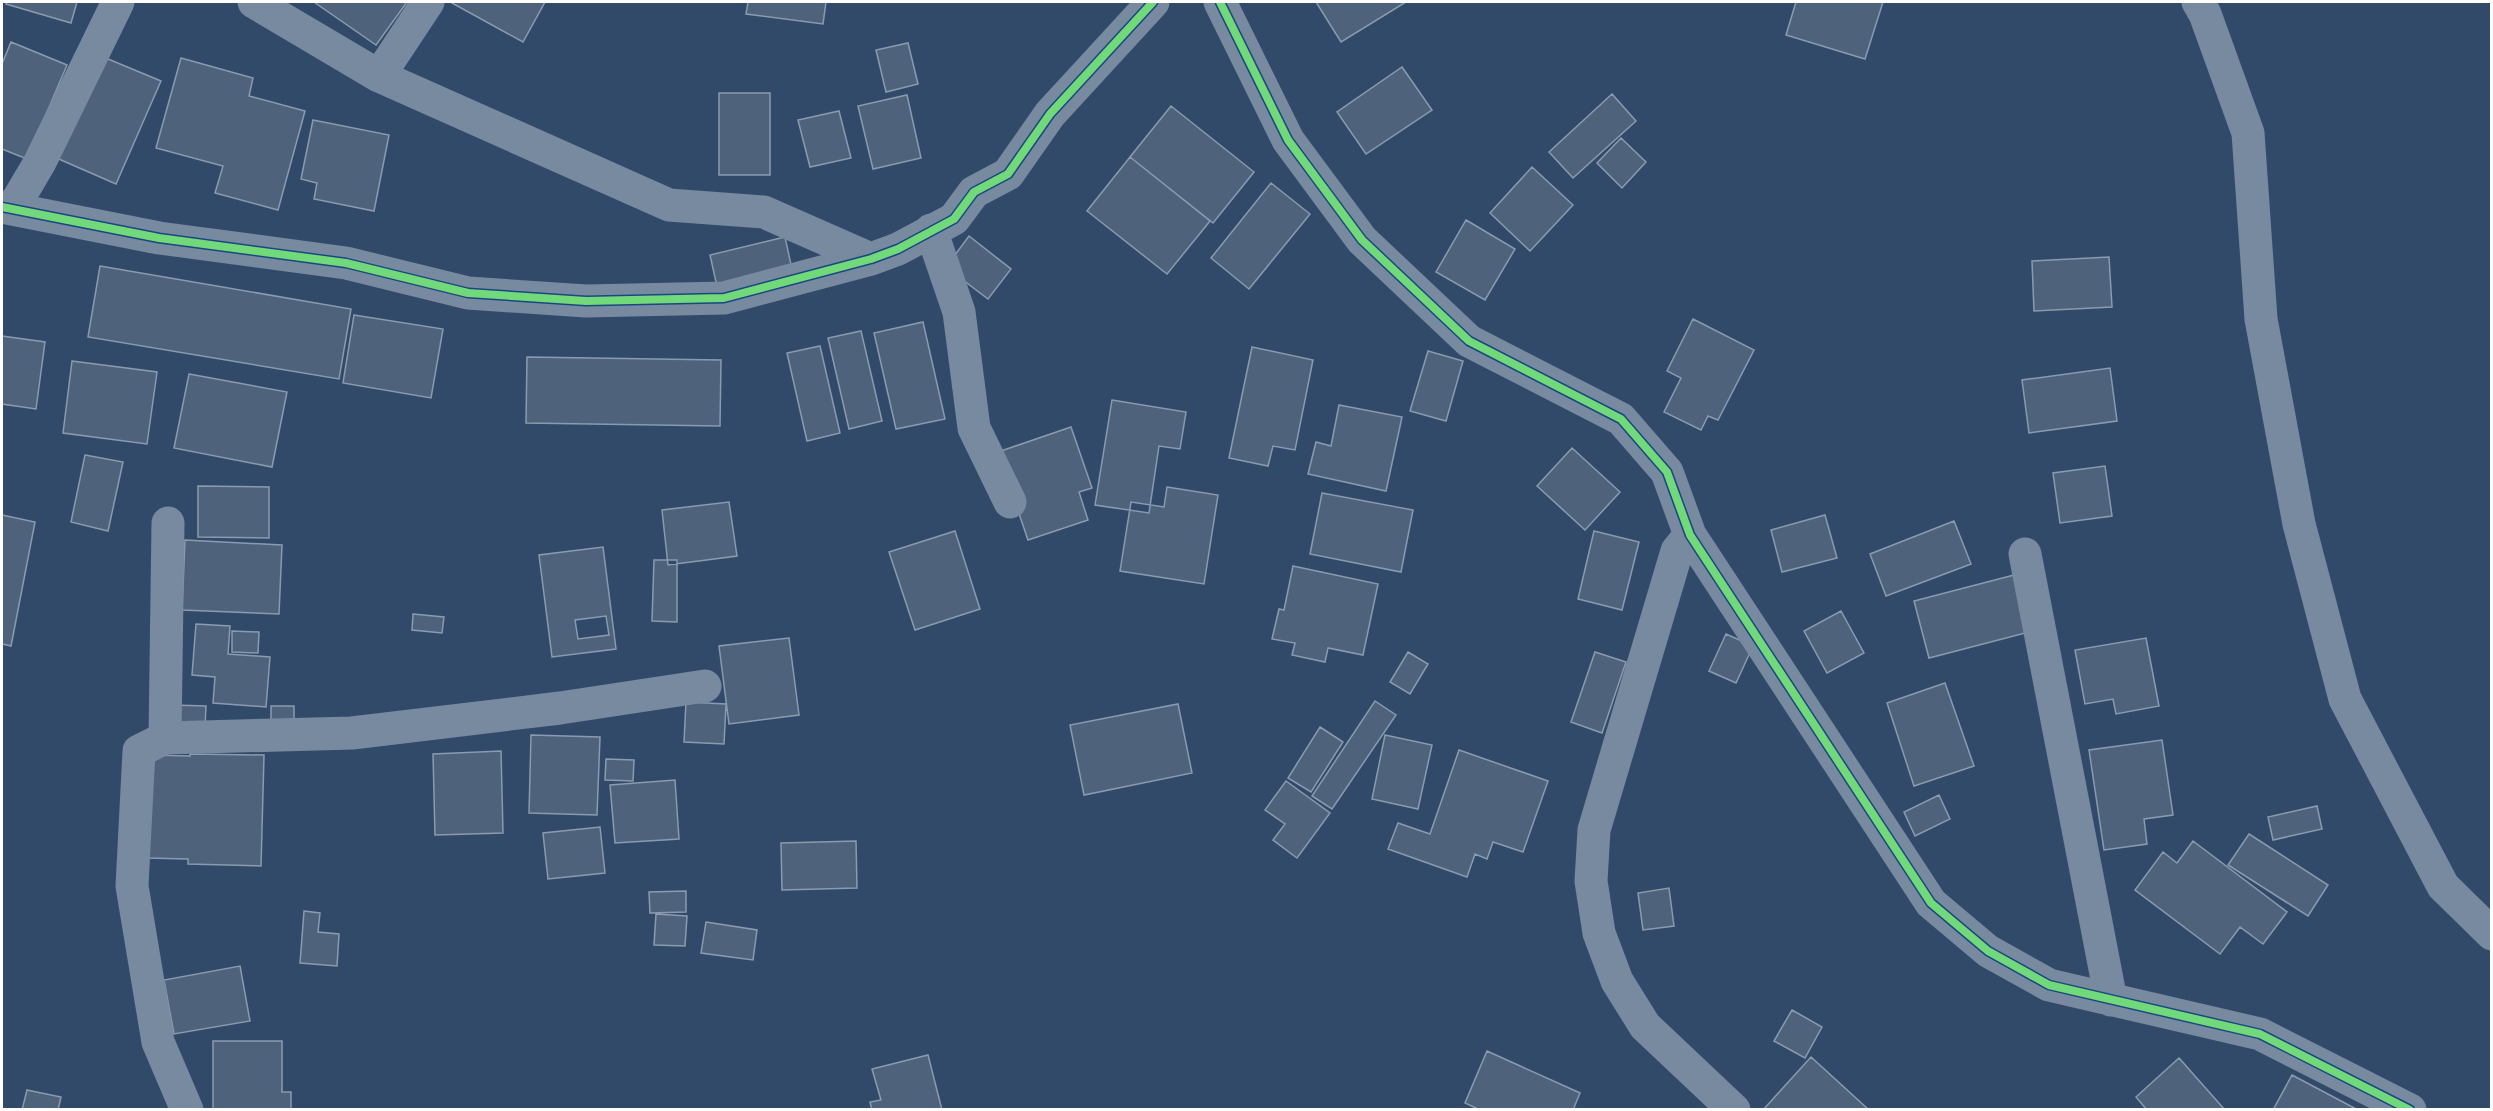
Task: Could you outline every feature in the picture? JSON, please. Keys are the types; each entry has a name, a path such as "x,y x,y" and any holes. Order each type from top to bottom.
{"street":[{"path":"118,2 40,162 7,207 159,238 346,263 468,293 586,301 724,298 871,259 898,249 954,219 974,192 1008,174 1050,114 1153,2"},
{"path":"254,2 379,76 669,205 764,212 871,259"},
{"path":"379,76 428,2"},
{"path":"1220,2 1288,140 1362,240 1469,341 1621,418 1666,472 1690,535 1931,903 1988,951 2049,986 2260,1034 2410,1110"},
{"path":"2198,2 2205,14 2248,133 2261,319 2300,524 2345,699 2443,886 2492,934"},
{"path":"931,230 959,312 974,428 1010,502"},
{"path":"165,738 168,523"},
{"path":"1690,535 1677,551 1607,780 1594,830 1591,881 1599,933 1617,981 1645,1026 1734,1110"},
{"path":"2025,554 2111,1000"},
{"path":"187,1110 158,1042 132,886 139,751 165,738 352,733 560,708 705,686"}],"building":[{"path":"7,2 77,2 71,23 6,4"},
{"path":"314,2 407,2 376,45"},
{"path":"453,2 545,2 523,42"},
{"path":"748,2 826,2 823,24 746,14"},
{"path":"1316,2 1406,2 1341,42"},
{"path":"1796,2 1883,2 1865,59 1786,35"},
{"path":"11,42 67,65 27,159 2,149 2,64"},
{"path":"908,43 918,84 886,92 876,50"},
{"path":"96,54 161,81 116,184 52,156"},
{"path":"181,58 253,78 249,96 305,111 278,210 215,193 223,166 156,148"},
{"path":"1402,67 1432,110 1366,154 1337,112"},
{"path":"719,93 770,93 770,175 719,175"},
{"path":"1612,94 1636,121 1573,178 1549,152"},
{"path":"907,95 921,158 873,169 858,106"},
{"path":"1171,106 1254,172 1213,223 1130,157"},
{"path":"839,111 851,158 810,167 798,120"},
{"path":"313,120 389,135 374,211 314,199 317,183 301,179"},
{"path":"1621,138 1646,162 1622,188 1597,163"},
{"path":"1130,157 1210,221 1167,274 1087,211"},
{"path":"1532,167 1573,205 1530,251 1490,213"},
{"path":"1271,183 1310,214 1249,289 1211,258"},
{"path":"1466,220 1515,249 1485,300 1436,272"},
{"path":"969,236 1011,269 988,299 946,267"},
{"path":"785,237 793,274 718,291 710,255"},
{"path":"2109,257 2112,307 2034,311 2032,261"},
{"path":"100,266 351,309 339,379 88,337"},
{"path":"354,315 443,329 431,398 343,383"},
{"path":"1693,319 1754,350 1718,420 1708,416 1701,430 1664,412 1681,378 1667,371"},
{"path":"923,322 945,419 896,429 874,333"},
{"path":"861,331 882,421 849,429 828,338"},
{"path":"2,336 45,342 36,409 2,404"},
{"path":"820,346 840,433 807,441 787,353"},
{"path":"1252,347 1313,360 1295,450 1273,446 1268,466 1229,458"},
{"path":"1428,351 1463,361 1446,421 1410,411"},
{"path":"527,357 721,360 720,426 526,423"},
{"path":"72,361 157,372 147,444 63,433"},
{"path":"2110,368 2117,421 2029,433 2022,380"},
{"path":"189,374 287,392 272,467 174,448"},
{"path":"1112,400 1186,412 1180,449 1159,446 1149,513 1095,505"},
{"path":"1339,405 1402,417 1386,491 1308,474 1316,442 1331,446"},
{"path":"1071,427 1092,488 1079,492 1088,520 1028,540 998,452"},
{"path":"1572,448 1620,492 1585,530 1537,486"},
{"path":"85,455 123,462 108,531 71,522"},
{"path":"2105,466 2112,516 2060,523 2053,473"},
{"path":"198,486 269,487 269,538 198,537"},
{"path":"1167,487 1218,495 1204,584 1120,571 1131,502 1164,507"},
{"path":"1322,493 1413,510 1401,572 1310,554"},
{"path":"729,502 737,556 668,565 662,510"},
{"path":"2,515 35,522 11,646 2,644"},
{"path":"1825,515 1837,558 1782,572 1771,530"},
{"path":"1954,521 1971,564 1886,596 1870,554"},
{"path":"955,531 980,609 915,630 889,552"},
{"path":"1594,531 1639,542 1622,610 1578,599"},
{"path":"185,540 282,545 279,614 182,610"},
{"path":"603,547 616,649 552,657 539,555","holes":["606,616 609,635 578,639 575,620"]},
{"path":"654,560 677,560 677,622 652,621"},
{"path":"1293,566 1378,584 1363,655 1328,648 1325,662 1292,655 1295,643 1272,639 1279,609 1284,610"},
{"path":"2018,574 2033,631 1929,658 1914,601"},
{"path":"1841,611 1864,653 1827,673 1804,631"},
{"path":"413,614 444,617 442,633 412,630"},
{"path":"196,624 230,626 228,654 270,657 266,707 213,703 215,677 192,675"},
{"path":"232,631 259,632 258,653 232,652"},
{"path":"1726,634 1753,646 1736,683 1709,671"},
{"path":"789,638 799,715 729,724 719,646"},
{"path":"2146,638 2159,706 2116,714 2113,699 2085,704 2075,650"},
{"path":"1408,652 1428,664 1410,694 1390,682"},
{"path":"1595,652 1626,662 1602,733 1571,722"},
{"path":"1945,683 1974,766 1914,786 1887,703"},
{"path":"1375,701 1396,715 1332,809 1312,796"},
{"path":"686,702 726,704 724,744 684,742"},
{"path":"1178,704 1192,773 1084,795 1070,725"},
{"path":"172,705 206,706 205,727 171,725"},
{"path":"271,706 294,706 294,723 271,723"},
{"path":"1320,727 1343,742 1311,792 1288,778"},
{"path":"531,735 600,737 597,815 529,813"},
{"path":"1385,735 1432,745 1418,809 1372,799"},
{"path":"2162,740 2173,815 2144,819 2147,844 2104,850 2089,750"},
{"path":"1459,750 1548,781 1523,852 1493,842 1487,859 1475,854 1467,877 1388,849 1398,823 1430,834"},
{"path":"501,751 503,833 435,835 433,754"},
{"path":"190,754 264,755 261,866 188,864 188,859 146,858 149,755 190,756"},
{"path":"606,759 634,760 633,781 605,780"},
{"path":"675,780 679,839 615,843 610,785"},
{"path":"1286,781 1330,813 1297,858 1273,840 1285,824 1265,810"},
{"path":"1939,795 1950,819 1915,836 1904,812"},
{"path":"2317,806 2322,829 2273,840 2268,817"},
{"path":"600,827 605,873 548,879 543,833"},
{"path":"2249,834 2328,885 2308,916 2228,865"},
{"path":"856,841 857,888 782,890 781,843"},
{"path":"2193,841 2287,912 2263,944 2240,927 2220,954 2135,890 2163,852 2177,863"},
{"path":"1669,888 1674,926 1643,930 1638,893"},
{"path":"686,891 686,912 650,913 649,892"},
{"path":"304,911 320,913 318,932 339,934 337,966 300,963"},
{"path":"656,914 687,916 685,946 654,945"},
{"path":"706,922 757,930 753,960 701,953"},
{"path":"240,966 250,1021 174,1034 164,980"},
{"path":"1792,1010 1822,1027 1805,1058 1774,1041"},
{"path":"213,1041 282,1041 282,1092 291,1092 291,1110 213,1110"},
{"path":"1487,1051 1580,1093 1573,1110 1480,1110 1465,1103"},
{"path":"928,1055 942,1110 872,1110 870,1102 881,1100 872,1069"},
{"path":"1811,1057 1869,1110 1763,1110"},
{"path":"2179,1058 2225,1110 2147,1110 2136,1097"},
{"path":"2292,1075 2358,1110 2273,1110"},
{"path":"27,1090 61,1097 58,1110 22,1110"}],"cycle path":[{"path":"2,207 159,238 346,263 468,293 586,301 724,298 871,259 898,249 954,219 974,192 1008,174 1050,114 1153,2"},
{"path":"1220,2 1288,140 1362,240 1469,341 1621,419 1667,472 1690,535 1931,903 1988,951 2049,985 2260,1034 2410,1110"}]}
